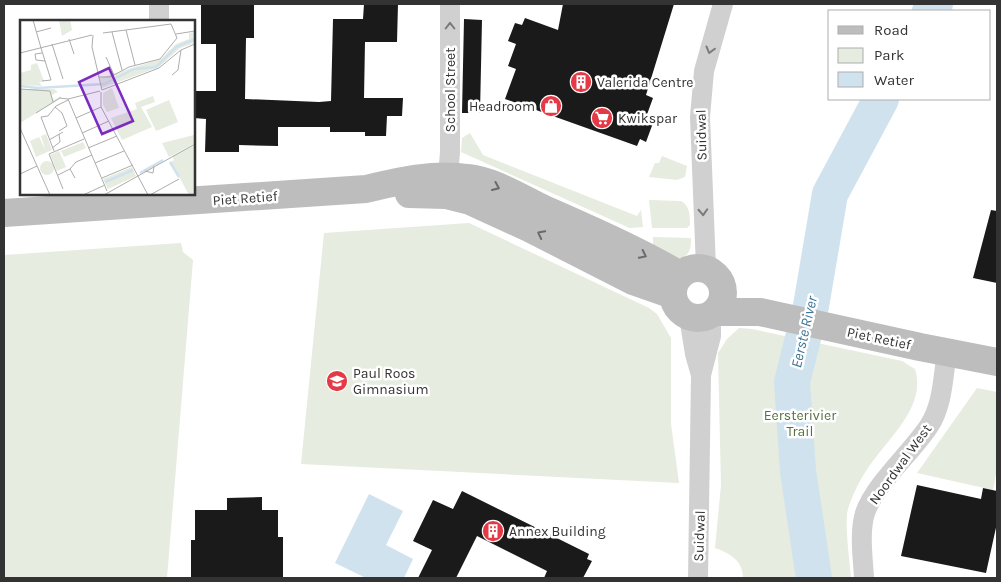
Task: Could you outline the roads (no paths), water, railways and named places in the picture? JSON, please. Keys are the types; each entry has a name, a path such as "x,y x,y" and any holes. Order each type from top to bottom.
{"street":[{"path":"159,4 159,20"},
{"name":"School Street","path":"448,186 450,4"},
{"name":"Suidwal","path":"706,268 700,117 704,71 724,4"},
{"name":"Piet Retief","path":"4,213 157,198 366,189 393,194 448,186 470,201 529,228 634,281 676,285"},
{"path":"697,267 706,268 721,280 710,308 678,309 676,285 688,270 697,267"},
{"name":"Suidwal","path":"698,578 701,375 711,336 710,308"},
{"name":"Piet Retief","path":"710,308 760,312 997,362"},
{"name":"Noordwal West","path":"864,578 862,527 865,512 888,478 929,425 938,408 947,352"}],"water":[{"path":"369,494 403,511 386,545 413,559 404,578 366,578 335,563"}],"waterway":[{"name":"Eerste River","path":"931,10 935,4"},
{"name":"Eerste River","path":"814,578 798,471 792,382 811,306 830,194 880,100"}],"place":[{"name":"Valerida Centre","path":"581,82"},
{"name":"Headroom","path":"551,106"},
{"name":"Kwikspar","path":"602,118"},
{"name":"Paul Roos Gimnasium","path":"337,381"},
{"name":"Annex Building","path":"493,531"}],"park label":[{"name":"Eersterivier Trail","path":"800,424"}]}
